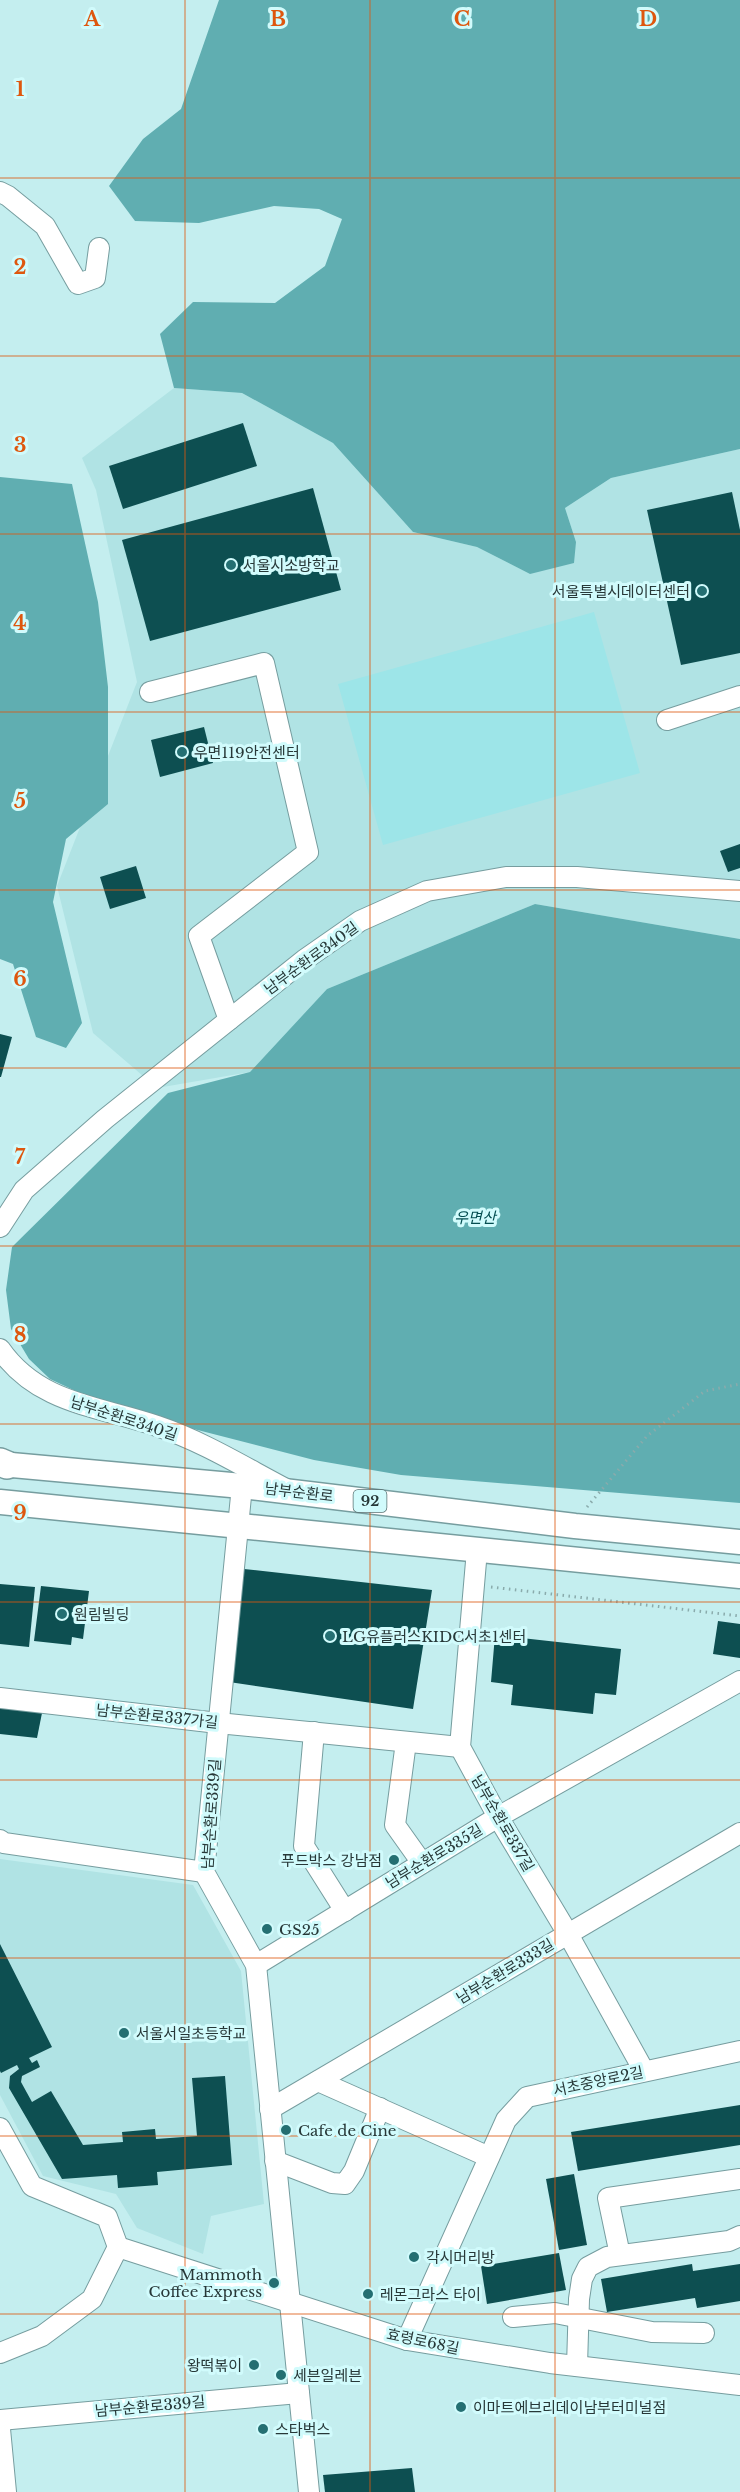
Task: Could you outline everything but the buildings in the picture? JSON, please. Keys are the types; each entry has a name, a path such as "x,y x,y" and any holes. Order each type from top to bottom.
{"main road":[{"name":"남부순환로","path":"2,1464 291,1491 575,1526 740,1542"},
{"path":"0,1502 740,1576"}],"street":[{"path":"0,192 45,226 78,284 95,278 99,248"},
{"path":"150,692 264,663 308,852 199,936 229,1020"},
{"path":"667,720 740,696"},
{"name":"남부순환로340길","path":"0,1227 24,1190 105,1119 304,960 360,921 427,891 506,877 565,877 740,891"},
{"name":"남부순환로340길","path":"0,1349 12,1366 50,1394 158,1426 218,1453 291,1491"},
{"name":"남부순환로339길","path":"242,1486 204,1872 256,1965 309,2492"},
{"path":"460,1747 477,1550"},
{"name":"남부순환로335길","path":"256,1965 498,1817 740,1681"},
{"name":"남부순환로337가길","path":"0,1698 460,1747"},
{"path":"314,1732 304,1846 345,1911"},
{"path":"406,1742 395,1825 422,1863"},
{"name":"남부순환로337길","path":"460,1747 644,2071"},
{"name":"남부순환로333길","path":"270,2109 740,1833"},
{"path":"0,1840 4,1844 204,1872"},
{"name":"서초중앙로2길","path":"407,2340 506,2120 527,2097 740,2051"},
{"path":"318,2081 489,2157"},
{"path":"275,2162 332,2183 345,2184 354,2171 380,2108"},
{"path":"0,2128 32,2186 107,2217 118,2247 92,2299 42,2336 0,2353"},
{"path":"620,2255 609,2198 740,2179"},
{"path":"577,2366 582,2279 588,2268 607,2257 729,2241 740,2236"},
{"name":"효령로68길","path":"118,2247 407,2340 577,2366 740,2385"},
{"path":"513,2317 555,2313 652,2332 704,2333"},
{"name":"남부순환로339길","path":"0,2420 299,2392"},
{"path":"0,2429 6,2492"}],"path":[{"path":"586,1508 647,1436 705,1391 740,1384"},
{"path":"474,1585 740,1616"}],"shaded area":[{"path":"174,388 242,393 333,443 413,532 477,547 530,574 576,542 565,508 611,478 740,449 740,939 535,904 327,989 250,1072 157,1088 93,1033 57,886 137,682 96,490 82,458"},
{"path":"594,612 640,773 383,845 338,684"},
{"name":"서울서일초등학교","path":"0,1859 193,1885 241,1971 264,2204 211,2216 203,2254 137,2228 116,2194 43,2176 0,2095"}],"green space":[{"path":"219,0 740,0 740,449 611,478 565,508 576,542 574,563 530,574 477,547 413,532 333,443 242,393 174,388 160,334 193,302 275,303 325,266 342,219 319,209 274,206 199,223 135,221 109,186 143,139 181,109"},
{"path":"0,477 72,484 98,602 108,687 108,804 66,839 53,902 82,1023 66,1048 36,1037 13,964 0,959"},
{"name":"우면산","path":"535,904 740,939 740,1503 401,1475 314,1460 112,1408 50,1379 29,1359 11,1329 6,1290 12,1247 168,1093 250,1072 327,989"}],"place":[{"name":"서울시소방학교","path":"231,565"},
{"name":"서울특별시데이터센터","path":"702,591"},
{"name":"우면119안전센터","path":"182,752"},
{"name":"원림빌딩","path":"62,1614"},
{"name":"LG유플러스KIDC서초1센터","path":"330,1636"},
{"name":"푸드박스 강남점","path":"394,1860"},
{"name":"GS25","path":"267,1929"},
{"name":"서울서일초등학교","path":"124,2033"},
{"name":"Cafe de Cine","path":"286,2130"},
{"name":"각시머리방","path":"414,2257"},
{"name":"Mammoth Coffee Express","path":"274,2283"},
{"name":"레몬그라스 타이","path":"368,2294"},
{"name":"왕떡볶이","path":"254,2365"},
{"name":"세븐일레븐","path":"281,2375"},
{"name":"이마트에브리데이남부터미널점","path":"461,2407"},
{"name":"스타벅스","path":"263,2429"}]}
